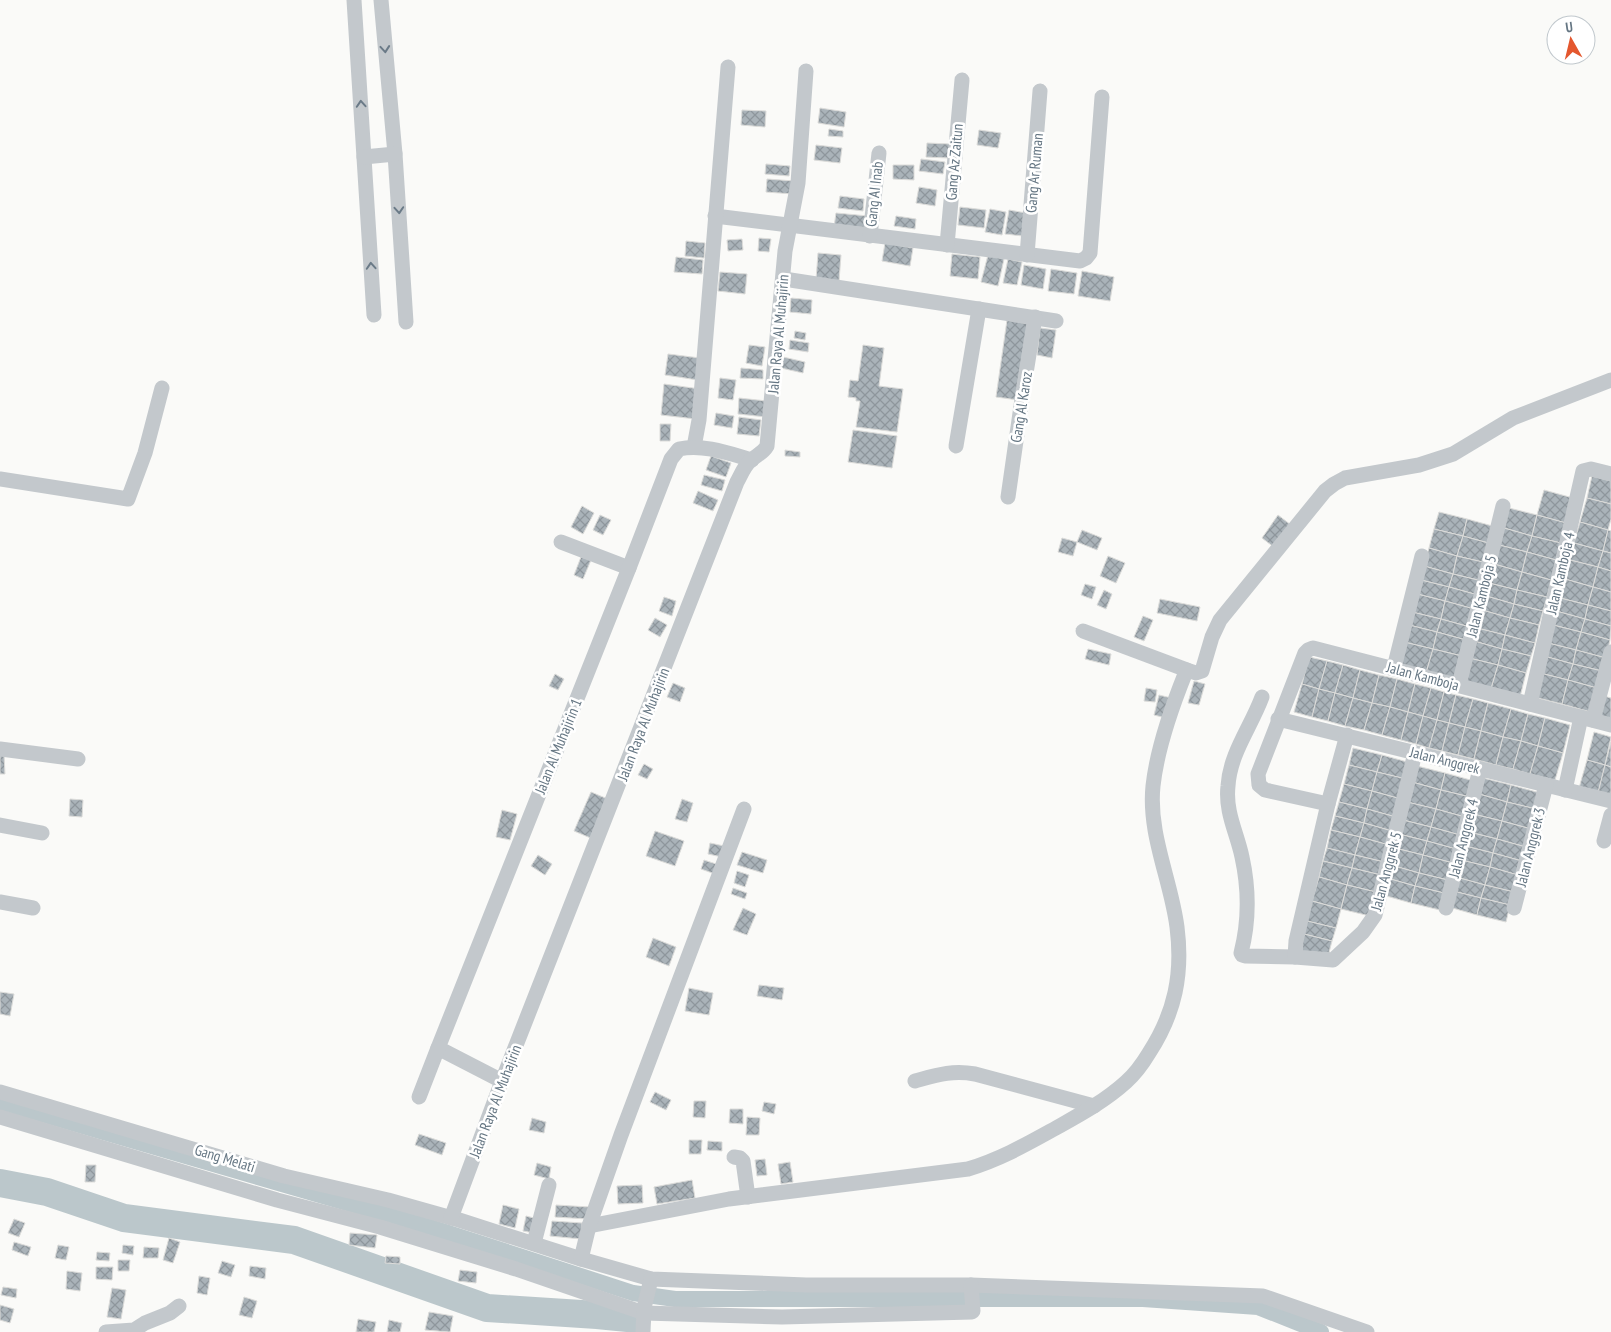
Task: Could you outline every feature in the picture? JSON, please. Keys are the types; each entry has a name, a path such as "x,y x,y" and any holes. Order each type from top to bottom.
{"street":[{"path":"354,0 374,315"},
{"path":"381,0 395,154 406,322"},
{"path":"728,67 714,216 699,420 694,447 720,450 752,460"},
{"name":"Jalan Raya Al Muhajirin","path":"451,1218 502,1081 737,482 746,466 764,452 767,446 784,279 785,250 798,183 806,71"},
{"name":"Gang Az Zaitun","path":"947,245 962,80"},
{"name":"Gang Ar Ruman","path":"1027,255 1040,91"},
{"path":"714,216 1080,261 1090,253 1102,97"},
{"name":"Gang AI Inab","path":"870,236 879,153"},
{"path":"364,157 395,154"},
{"path":"784,279 1056,321"},
{"path":"956,446 979,309"},
{"name":"Gang Al Karoz","path":"1008,497 1022,392 1036,317"},
{"path":"1083,631 1196,674 1202,671 1212,637 1220,620 1325,492 1334,484 1356,475 1419,466 1453,454 1512,418 1611,380"},
{"path":"0,480 128,499 145,453 162,388"},
{"name":"Jalan Al Muhajirin 1","path":"419,1098 630,568 671,458 679,449 694,447"},
{"name":"Jalan Kamboja 4","path":"1530,704 1584,471 1591,469 1611,474"},
{"name":"Jalan Kamboja 5","path":"1459,685 1503,506"},
{"path":"561,542 630,568"},
{"path":"1394,668 1422,556"},
{"name":"Jalan Kamboja","path":"1278,718 1305,653 1314,648 1611,725"},
{"path":"1565,790 1587,719 1611,652"},
{"path":"589,1226 748,1197 968,1169 1017,1150 1094,1106 1126,1082 1142,1064 1162,1033 1178,981 1180,958 1177,927 1171,891 1155,829 1152,807 1153,786 1162,744 1187,670"},
{"path":"1262,697 1233,758 1228,786 1229,815 1242,857 1246,894 1247,927 1241,953 1245,956 1295,957 1296,941 1328,804 1347,736"},
{"path":"1278,718 1258,774 1259,785 1265,790 1328,804"},
{"name":"Jalan Anggrek","path":"1278,718 1611,801"},
{"path":"0,749 78,759"},
{"name":"Jalan Anggrek 5","path":"1295,957 1333,960 1363,932 1371,921 1378,908 1415,753"},
{"name":"Jalan Anggrek 4","path":"1446,908 1480,769"},
{"name":"Jalan Anggrek 3","path":"1514,908 1546,785"},
{"path":"581,1259 589,1226 621,1135 744,810"},
{"path":"1604,841 1611,815"},
{"path":"0,826 42,833"},
{"path":"0,902 33,908"},
{"path":"438,1048 502,1081"},
{"path":"915,1080 950,1072 975,1074 1094,1106"},
{"name":"Gang Melati","path":"0,1092 77,1127 284,1176 387,1204 451,1218 534,1243 650,1284 971,1288 1263,1296 1367,1332"},
{"path":"0,1117 77,1127 278,1200 381,1226 644,1310 782,1317 973,1311 971,1288"},
{"path":"734,1158 740,1158 743,1161 748,1197"},
{"path":"534,1243 549,1185"},
{"path":"381,1226 387,1204"},
{"path":"643,1332 644,1310 650,1284"},
{"path":"106,1332 134,1330 144,1323 170,1313 179,1306"}],"building":[{"path":"820,108 846,112 844,127 818,123"},
{"path":"742,110 766,111 765,127 741,125"},
{"path":"829,129 843,131 843,137 828,136"},
{"path":"979,130 1001,133 998,148 977,145"},
{"path":"927,143 950,144 949,158 926,157"},
{"path":"816,145 842,148 840,163 814,160"},
{"path":"921,159 945,162 943,174 919,171"},
{"path":"766,164 790,166 789,176 765,174"},
{"path":"893,165 914,165 914,180 893,179"},
{"path":"767,179 794,181 793,194 766,192"},
{"path":"919,187 937,190 935,206 916,203"},
{"path":"840,196 864,199 863,211 838,208"},
{"path":"960,207 986,210 984,228 958,225"},
{"path":"990,209 1006,212 1002,235 985,232"},
{"path":"1009,210 1026,213 1023,236 1005,234"},
{"path":"836,213 868,216 866,230 834,227"},
{"path":"896,216 916,219 915,229 894,226"},
{"path":"759,238 771,239 769,252 758,251"},
{"path":"742,239 743,250 728,251 727,240"},
{"path":"686,241 705,243 704,258 685,256"},
{"path":"885,243 913,248 910,266 882,261"},
{"path":"818,253 841,255 839,281 816,280"},
{"path":"952,254 980,257 978,279 950,276"},
{"path":"988,255 1004,259 998,286 981,282"},
{"path":"676,257 703,260 702,274 674,272"},
{"path":"1008,259 1022,262 1017,285 1003,283"},
{"path":"1024,265 1046,269 1043,289 1021,285"},
{"path":"1051,269 1077,273 1074,294 1048,291"},
{"path":"1082,271 1114,277 1110,301 1078,296"},
{"path":"720,272 747,274 745,294 718,291"},
{"path":"791,298 812,300 811,314 790,312"},
{"path":"1007,320 1029,324 1018,400 996,397"},
{"path":"1040,328 1056,330 1052,358 1037,355"},
{"path":"795,331 806,333 805,340 794,338"},
{"path":"790,340 809,343 808,352 789,349"},
{"path":"749,345 765,347 762,366 746,363"},
{"path":"863,345 884,348 879,386 903,389 897,432 856,427 860,401 856,401 856,398 848,397 850,380 858,381"},
{"path":"668,354 700,358 698,380 665,375"},
{"path":"783,357 805,362 803,373 781,368"},
{"path":"741,368 763,370 763,379 740,378"},
{"path":"720,378 736,380 733,400 718,398"},
{"path":"664,384 700,389 696,419 661,415"},
{"path":"739,398 767,401 766,417 738,414"},
{"path":"716,413 734,416 732,428 714,425"},
{"path":"739,417 761,420 759,436 737,434"},
{"path":"660,424 671,424 670,441 660,441"},
{"path":"853,430 897,436 892,468 848,462"},
{"path":"785,450 800,452 800,457 785,456"},
{"path":"711,456 731,463 726,477 706,470"},
{"path":"704,475 725,480 722,491 701,485"},
{"path":"1592,476 1611,481 1611,504 1587,498"},
{"path":"1544,490 1573,498 1566,523 1537,515"},
{"path":"698,491 718,500 713,511 693,503"},
{"path":"1587,498 1611,504 1611,519 1608,530 1580,522"},
{"path":"582,506 594,513 583,534 571,527"},
{"path":"1509,508 1537,515 1532,536 1504,528"},
{"path":"1439,512 1467,519 1463,536 1434,529"},
{"path":"600,515 611,520 603,535 593,530"},
{"path":"1278,515 1291,525 1275,548 1262,538"},
{"path":"1537,515 1566,523 1561,543 1532,536"},
{"path":"1467,519 1496,527 1492,544 1463,536"},
{"path":"1580,522 1608,530 1603,551 1574,543"},
{"path":"1504,528 1532,536 1527,552 1499,545"},
{"path":"1434,529 1463,536 1457,556 1429,548"},
{"path":"1082,530 1102,538 1097,550 1077,542"},
{"path":"1608,530 1611,531 1611,553 1603,551"},
{"path":"1463,536 1492,544 1487,563 1457,556"},
{"path":"1532,536 1561,543 1556,560 1527,552"},
{"path":"1062,538 1077,542 1073,556 1058,552"},
{"path":"1574,543 1603,551 1598,567 1570,560"},
{"path":"1499,545 1527,552 1522,572 1494,564"},
{"path":"1429,548 1457,556 1453,574 1424,566"},
{"path":"1603,551 1611,553 1611,571 1598,567"},
{"path":"1527,552 1556,560 1551,580 1522,572"},
{"path":"1108,556 1125,563 1116,583 1100,576"},
{"path":"1457,556 1487,563 1482,581 1453,574"},
{"path":"581,557 591,560 583,579 574,575"},
{"path":"1570,560 1598,567 1593,587 1565,579"},
{"path":"1494,564 1522,572 1517,590 1489,583"},
{"path":"1424,566 1453,574 1449,587 1421,580"},
{"path":"1598,567 1611,571 1611,592 1593,587"},
{"path":"1522,572 1551,580 1547,597 1517,590"},
{"path":"1453,574 1482,581 1478,595 1449,587"},
{"path":"1565,579 1593,587 1588,605 1560,598"},
{"path":"1421,580 1449,587 1445,601 1417,594"},
{"path":"1489,583 1517,590 1514,604 1486,596"},
{"path":"1085,584 1096,587 1092,599 1081,595"},
{"path":"1449,587 1478,595 1474,609 1445,601"},
{"path":"1593,587 1611,592 1611,611 1588,605"},
{"path":"1104,590 1112,594 1106,609 1097,605"},
{"path":"1517,590 1547,597 1543,611 1514,604"},
{"path":"1417,594 1445,601 1441,619 1412,612"},
{"path":"1486,596 1514,604 1510,618 1482,610"},
{"path":"664,597 676,601 672,616 659,611"},
{"path":"1560,598 1588,605 1585,619 1556,611"},
{"path":"1160,599 1200,607 1197,621 1157,613"},
{"path":"1445,601 1474,609 1470,627 1441,619"},
{"path":"1514,604 1543,611 1539,625 1510,618"},
{"path":"1588,605 1611,611 1611,626 1585,619"},
{"path":"1482,610 1510,618 1505,635 1477,628"},
{"path":"1556,611 1585,619 1581,632 1553,625"},
{"path":"1412,612 1441,619 1437,632 1409,625"},
{"path":"1143,616 1153,620 1144,641 1134,637"},
{"path":"655,618 667,625 660,637 648,630"},
{"path":"1510,618 1539,625 1535,643 1505,635"},
{"path":"1441,619 1470,627 1466,640 1437,632"},
{"path":"1585,619 1611,626 1610,640 1581,632"},
{"path":"1409,625 1437,632 1433,649 1404,642"},
{"path":"1553,625 1581,632 1576,650 1548,643"},
{"path":"1477,628 1505,635 1502,649 1474,641"},
{"path":"1437,632 1466,640 1462,656 1433,649"},
{"path":"1581,632 1610,640 1606,658 1576,650"},
{"path":"1505,635 1535,643 1531,656 1502,649"},
{"path":"1474,641 1502,649 1498,665 1469,658"},
{"path":"1404,642 1433,649 1426,673 1398,665"},
{"path":"1548,643 1576,650 1573,664 1544,656"},
{"path":"1088,649 1111,654 1109,665 1085,659"},
{"path":"1433,649 1462,656 1455,680 1426,673"},
{"path":"1502,649 1531,656 1526,673 1498,665"},
{"path":"1576,650 1606,658 1602,671 1573,664"},
{"path":"1544,656 1573,664 1568,680 1540,673"},
{"path":"1309,657 1327,661 1319,689 1302,684"},
{"path":"1469,658 1498,665 1491,689 1463,682"},
{"path":"1327,661 1343,665 1335,693 1319,689"},
{"path":"1573,664 1602,671 1597,688 1568,680"},
{"path":"1343,665 1360,670 1353,698 1335,693"},
{"path":"1498,665 1526,673 1520,697 1491,689"},
{"path":"1360,670 1379,675 1372,703 1353,698"},
{"path":"1540,673 1568,680 1562,704 1534,697"},
{"path":"555,674 564,679 558,690 549,686"},
{"path":"1379,675 1397,679 1390,707 1372,703"},
{"path":"1397,679 1415,684 1408,712 1390,707"},
{"path":"1568,680 1597,688 1591,712 1562,704"},
{"path":"1194,681 1205,684 1199,705 1188,703"},
{"path":"673,683 685,688 680,702 667,697"},
{"path":"1302,684 1319,689 1312,717 1294,712"},
{"path":"1415,684 1431,688 1423,716 1408,712"},
{"path":"1146,688 1157,690 1155,702 1144,701"},
{"path":"1431,688 1444,692 1437,720 1423,716"},
{"path":"1319,689 1335,693 1328,721 1312,717"},
{"path":"1444,692 1456,695 1449,723 1437,720"},
{"path":"1335,693 1353,698 1345,726 1328,721"},
{"path":"1159,695 1171,698 1166,718 1154,715"},
{"path":"1456,695 1473,699 1465,727 1449,723"},
{"path":"1604,696 1611,698 1611,723 1597,720"},
{"path":"1353,698 1372,703 1364,730 1345,726"},
{"path":"1473,699 1488,703 1481,731 1465,727"},
{"path":"1372,703 1390,707 1382,735 1364,730"},
{"path":"1488,703 1511,709 1503,737 1481,731"},
{"path":"1390,707 1408,712 1401,740 1382,735"},
{"path":"1511,709 1528,714 1521,741 1503,737"},
{"path":"1408,712 1423,716 1416,744 1401,740"},
{"path":"1528,714 1545,718 1538,746 1521,741"},
{"path":"1423,716 1437,720 1429,748 1416,744"},
{"path":"1545,718 1570,725 1563,753 1538,746"},
{"path":"1437,720 1449,723 1442,751 1429,748"},
{"path":"1449,723 1465,727 1458,755 1442,751"},
{"path":"1465,727 1481,731 1474,759 1458,755"},
{"path":"1481,731 1503,737 1496,765 1474,759"},
{"path":"1594,732 1611,737 1605,765 1587,760"},
{"path":"1503,737 1521,741 1513,769 1496,765"},
{"path":"1521,741 1538,746 1530,774 1513,769"},
{"path":"1611,742 1611,767 1605,765"},
{"path":"1538,746 1563,753 1555,780 1530,774"},
{"path":"1353,748 1382,755 1377,772 1349,765"},
{"path":"0,754 4,754 5,774 0,774"},
{"path":"1382,755 1411,763 1406,779 1377,772"},
{"path":"1587,760 1605,765 1598,793 1579,788"},
{"path":"644,764 653,769 647,779 638,775"},
{"path":"1349,765 1377,772 1372,791 1344,784"},
{"path":"1605,765 1611,767 1611,797 1598,793"},
{"path":"1417,766 1445,773 1441,790 1412,782"},
{"path":"1377,772 1406,779 1401,799 1372,791"},
{"path":"1445,773 1474,781 1470,797 1441,790"},
{"path":"1483,778 1511,785 1507,802 1479,794"},
{"path":"1412,782 1441,790 1436,809 1407,802"},
{"path":"1344,784 1372,791 1367,809 1339,802"},
{"path":"1511,785 1540,793 1536,809 1507,802"},
{"path":"1441,790 1470,797 1465,817 1436,809"},
{"path":"1372,791 1401,799 1396,817 1367,809"},
{"path":"591,792 610,800 593,839 574,831"},
{"path":"1479,794 1507,802 1502,821 1473,814"},
{"path":"70,799 83,800 82,817 69,816"},
{"path":"682,799 693,803 687,822 675,819"},
{"path":"1339,802 1367,809 1364,823 1335,816"},
{"path":"1407,802 1436,809 1431,827 1403,820"},
{"path":"1507,802 1536,809 1531,829 1502,821"},
{"path":"1367,809 1396,817 1392,831 1364,823"},
{"path":"1436,809 1465,817 1460,835 1431,827"},
{"path":"502,810 517,814 510,840 496,837"},
{"path":"1473,814 1502,821 1497,839 1469,832"},
{"path":"1335,816 1364,823 1360,837 1331,830"},
{"path":"1403,820 1431,827 1427,841 1399,834"},
{"path":"1502,821 1531,829 1526,847 1497,839"},
{"path":"1364,823 1392,831 1389,845 1360,837"},
{"path":"1431,827 1460,835 1456,849 1427,841"},
{"path":"1331,830 1360,837 1355,855 1327,848"},
{"path":"655,831 684,841 675,866 646,856"},
{"path":"1469,832 1497,839 1493,853 1465,846"},
{"path":"1399,834 1427,841 1423,855 1395,848"},
{"path":"1360,837 1389,845 1384,862 1355,855"},
{"path":"1497,839 1526,847 1522,861 1493,853"},
{"path":"1427,841 1456,849 1453,863 1423,855"},
{"path":"710,843 724,846 722,857 708,854"},
{"path":"1465,846 1493,853 1490,867 1461,860"},
{"path":"1327,848 1355,855 1352,868 1323,861"},
{"path":"1395,848 1423,855 1419,873 1391,865"},
{"path":"742,852 767,860 763,873 737,865"},
{"path":"1493,853 1522,861 1518,875 1490,867"},
{"path":"538,855 552,864 545,875 531,866"},
{"path":"1355,855 1384,862 1381,875 1352,868"},
{"path":"1423,855 1453,863 1448,880 1419,873"},
{"path":"704,860 719,865 715,874 701,869"},
{"path":"1461,860 1490,867 1485,885 1456,877"},
{"path":"1323,861 1352,868 1347,885 1319,877"},
{"path":"1391,865 1419,873 1415,886 1387,878"},
{"path":"1490,867 1518,875 1514,892 1485,885"},
{"path":"1352,868 1381,875 1376,892 1347,885"},
{"path":"737,871 749,875 745,887 734,883"},
{"path":"1419,873 1448,880 1444,893 1415,886"},
{"path":"1319,877 1347,885 1341,909 1312,901"},
{"path":"1456,877 1485,885 1481,898 1453,891"},
{"path":"1387,878 1415,886 1411,903 1383,895"},
{"path":"1347,885 1376,892 1370,916 1341,909"},
{"path":"1485,885 1514,892 1510,905 1481,898"},
{"path":"1415,886 1444,893 1440,910 1411,903"},
{"path":"733,888 747,893 745,899 731,894"},
{"path":"1453,891 1481,898 1477,915 1449,907"},
{"path":"1481,898 1510,905 1506,922 1477,915"},
{"path":"1312,901 1341,909 1336,928 1307,921"},
{"path":"743,908 756,914 747,935 733,930"},
{"path":"1307,921 1336,928 1332,941 1304,934"},
{"path":"1304,934 1332,941 1327,960 1299,953"},
{"path":"653,938 676,947 669,966 646,957"},
{"path":"759,985 784,988 782,1000 757,996"},
{"path":"689,988 713,993 709,1015 685,1011"},
{"path":"0,992 14,994 10,1016 0,1014"},
{"path":"655,1092 671,1100 666,1110 650,1102"},
{"path":"694,1101 706,1101 705,1118 693,1117"},
{"path":"764,1102 776,1104 774,1114 762,1111"},
{"path":"730,1109 743,1109 743,1124 729,1123"},
{"path":"747,1117 760,1118 759,1135 746,1135"},
{"path":"532,1118 546,1122 544,1133 529,1130"},
{"path":"419,1134 446,1143 442,1155 415,1145"},
{"path":"689,1140 702,1140 701,1154 689,1154"},
{"path":"708,1141 722,1142 722,1151 707,1150"},
{"path":"765,1159 767,1175 757,1176 755,1160"},
{"path":"790,1162 793,1182 781,1184 778,1164"},
{"path":"537,1163 551,1167 549,1179 534,1175"},
{"path":"86,1165 96,1165 95,1182 85,1182"},
{"path":"692,1180 695,1198 657,1204 654,1187"},
{"path":"642,1185 643,1203 618,1204 617,1186"},
{"path":"503,1205 519,1209 515,1228 499,1224"},
{"path":"556,1205 589,1207 588,1219 555,1217"},
{"path":"526,1216 538,1219 535,1233 523,1231"},
{"path":"14,1219 25,1223 19,1237 8,1233"},
{"path":"552,1221 582,1223 581,1239 550,1236"},
{"path":"350,1233 377,1235 375,1248 349,1245"},
{"path":"169,1238 180,1242 173,1263 163,1260"},
{"path":"14,1242 31,1247 28,1256 12,1250"},
{"path":"58,1245 69,1247 66,1260 55,1258"},
{"path":"123,1245 134,1246 133,1255 122,1253"},
{"path":"144,1247 159,1248 158,1258 143,1258"},
{"path":"97,1252 110,1253 109,1261 96,1260"},
{"path":"386,1256 400,1257 400,1264 385,1263"},
{"path":"118,1260 130,1260 129,1271 118,1271"},
{"path":"222,1261 235,1265 231,1277 218,1273"},
{"path":"250,1266 266,1268 265,1279 249,1276"},
{"path":"96,1267 113,1267 112,1280 96,1279"},
{"path":"460,1270 477,1272 476,1283 458,1281"},
{"path":"67,1271 82,1273 80,1291 66,1289"},
{"path":"199,1276 210,1278 207,1295 197,1293"},
{"path":"3,1287 17,1289 16,1298 1,1295"},
{"path":"112,1288 126,1290 121,1319 107,1317"},
{"path":"244,1297 257,1301 252,1318 239,1315"},
{"path":"0,1305 14,1309 10,1323 0,1320"},
{"path":"429,1312 453,1316 450,1332 425,1330"},
{"path":"358,1319 376,1322 374,1332 356,1332"},
{"path":"389,1320 402,1323 400,1332 387,1332"}],"waterway":[{"path":"0,1102 430,1227 633,1293 675,1299 1143,1299 1258,1307 1321,1332"},
{"path":"0,1183 47,1192 124,1218 294,1240 487,1308 637,1319"}]}
